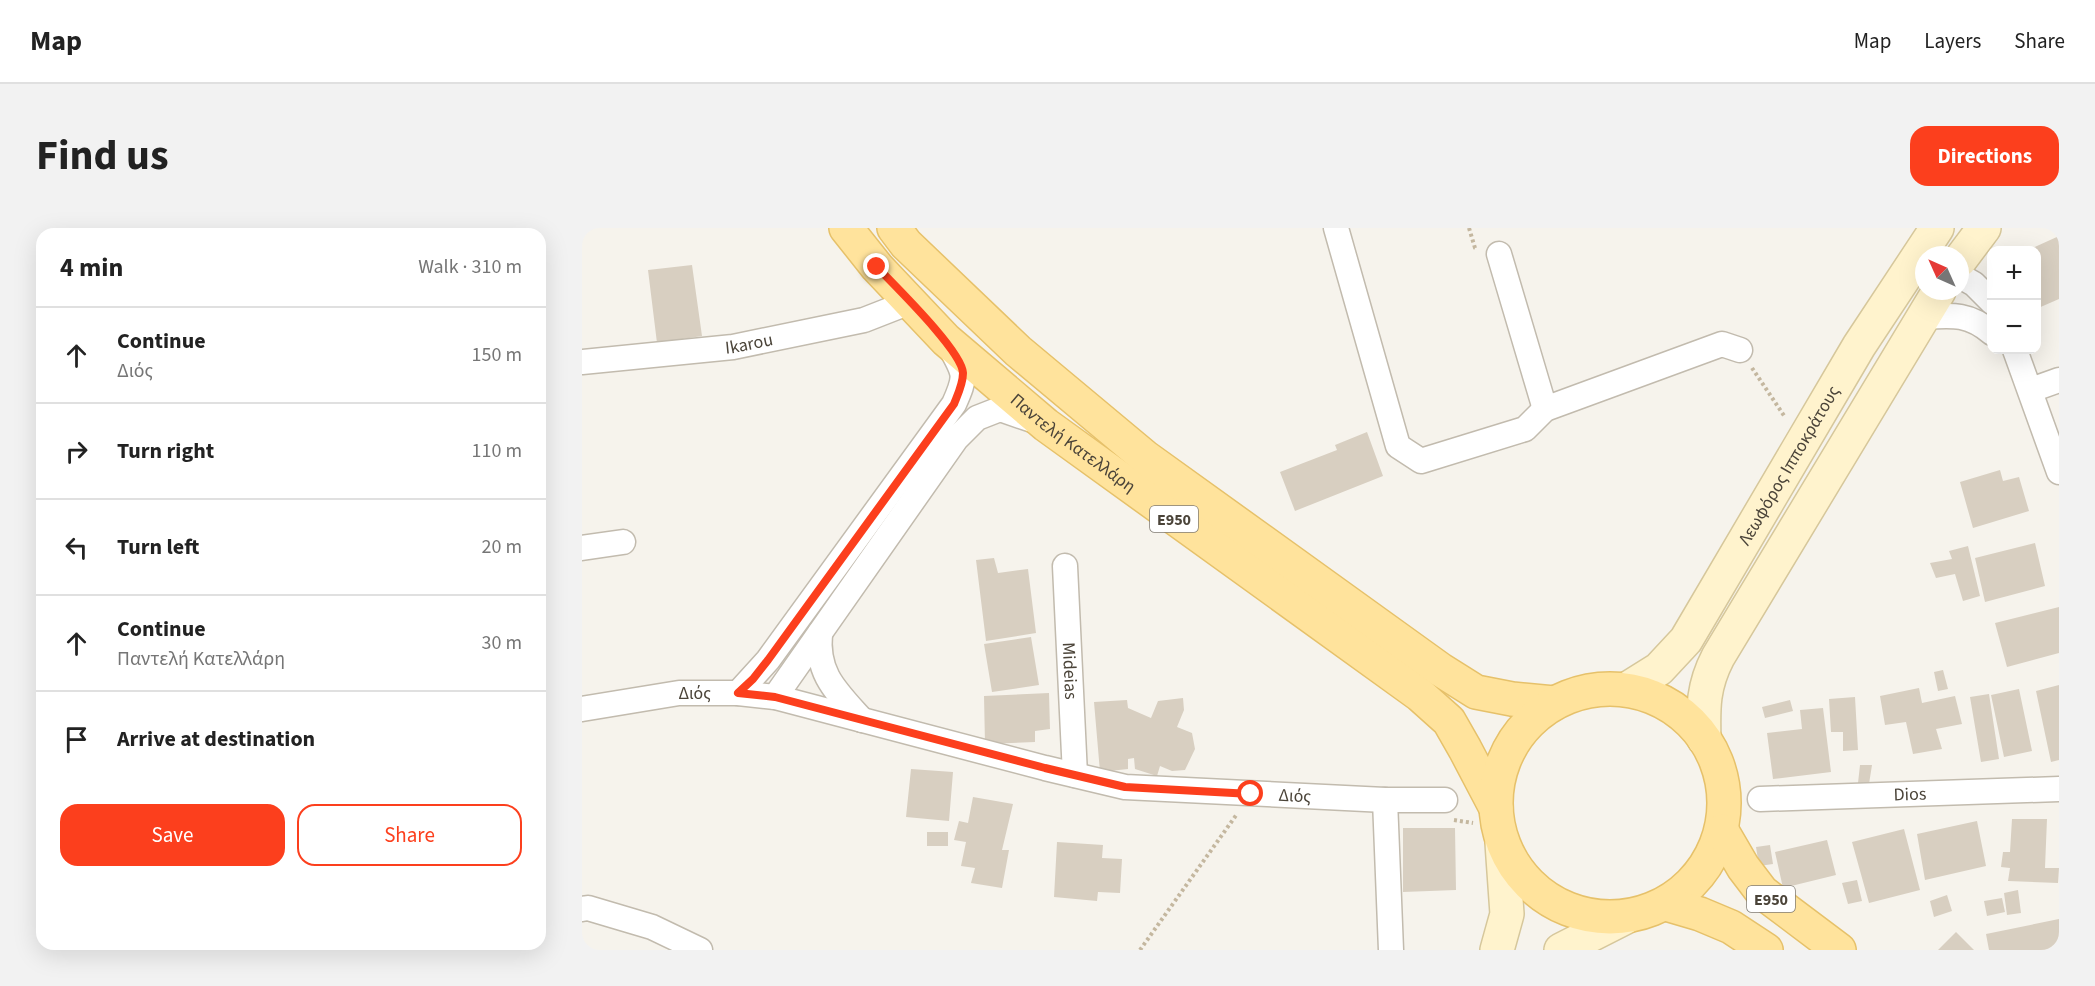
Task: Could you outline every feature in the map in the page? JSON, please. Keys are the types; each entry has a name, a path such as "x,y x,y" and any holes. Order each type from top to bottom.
{"main road":[{"name":"Παντελή Κατελλάρη","path":"846,228 877,267 946,340 1046,425 1420,695 1449,721 1466,749 1521,877 1551,902 1587,916 1626,917 1666,904 1698,877 1710,860 1722,831 1725,794 1716,758 1695,725 1664,701 1627,689 1589,690 1554,703 1512,699 1476,692 1441,670 1145,457 1018,351 906,244 894,228"},
{"path":"1969,248 1984,228"},
{"name":"Λεωφόρος Ιπποκράτους","path":"1627,689 1659,669 1686,640 1859,346 1915,264"},
{"name":"Λεωφόρος Ιπποκράτους","path":"1704,739 1703,708 1708,676 1931,304"},
{"path":"1497,950 1507,914 1498,825 1499,777 1510,747 1529,722 1554,703"},
{"name":"E950","path":"1722,831 1743,867 1762,892 1839,950"},
{"name":"E950","path":"1666,904 1700,914 1731,927 1766,950"},
{"path":"1561,950 1626,917"}],"street":[{"path":"1336,228 1398,446 1421,461 1525,429 1545,410 1722,344 1740,350"},
{"path":"1499,254 1545,410"},
{"path":"1969,281 1990,300"},
{"name":"Ikarou","path":"582,362 733,347 864,320 910,302"},
{"path":"1931,304 1980,323 1987,329"},
{"path":"738,693 768,660 954,404 962,387 963,370 946,340"},
{"path":"2016,354 2059,472"},
{"path":"2031,390 2059,380"},
{"path":"775,697 956,439 977,418 1000,409 1046,425"},
{"path":"582,548 623,542"},
{"name":"Mideias","path":"1065,566 1075,775"},
{"path":"820,633 818,650 821,666 838,694 862,720"},
{"name":"Διός","path":"582,709 679,693 738,693 775,697 1125,787 1384,800 1445,800"},
{"name":"Dios","path":"1760,799 2059,789"},
{"path":"1384,800 1391,950"},
{"path":"582,909 588,908 652,927 700,950"}],"path":[{"path":"1740,350 1803,443"},
{"path":"1140,950 1251,794"},
{"path":"1445,800 1443,819 1498,825"}],"building":[{"path":"2059,236 2059,299 2041,307 2041,246 2037,246"},
{"path":"692,265 702,336 657,343 648,270"},
{"path":"1367,432 1383,476 1295,511 1280,472 1337,450 1335,445"},
{"path":"2000,470 2003,481 2019,477 2029,511 1973,528 1960,482"},
{"path":"2035,543 2045,586 1985,602 1975,558"},
{"path":"1968,546 1980,596 1963,601 1955,574 1936,578 1930,563 1952,559 1949,551"},
{"path":"994,558 998,573 1028,569 1036,633 986,641 976,560"},
{"path":"2059,607 2059,653 2007,667 1995,623"},
{"path":"1031,637 1039,685 992,692 984,644"},
{"path":"1943,670 1948,689 1938,691 1934,672"},
{"path":"2059,685 2059,760 2051,762 2036,691"},
{"path":"1919,688 1922,703 1955,696 1962,724 1936,729 1942,749 1913,754 1906,722 1885,725 1880,696"},
{"path":"2019,689 2032,751 2004,757 1991,695"},
{"path":"1049,693 1050,729 1035,731 1035,742 985,744 984,696"},
{"path":"1989,694 1999,759 1981,762 1970,697"},
{"path":"1855,697 1858,750 1843,751 1843,732 1831,732 1829,699"},
{"path":"1183,698 1184,710 1177,727 1192,733 1195,749 1185,770 1172,771 1160,766 1157,776 1135,769 1134,758 1128,759 1128,769 1100,772 1094,702 1127,700 1128,708 1151,718 1158,701"},
{"path":"1790,700 1793,711 1765,718 1762,707"},
{"path":"1823,708 1831,772 1773,779 1767,733 1802,729 1800,710"},
{"path":"1860,765 1872,765 1869,784 1858,783"},
{"path":"911,769 953,772 949,821 906,817"},
{"path":"973,797 1013,804 1002,850 1009,850 1002,888 971,883 975,868 961,866 966,842 954,840 959,821 968,823"},
{"path":"2012,819 2047,819 2045,868 2059,868 2058,883 2008,881 2010,868 2001,867 2003,852 2010,852"},
{"path":"1977,821 1986,866 1925,880 1917,834"},
{"path":"1403,828 1455,828 1456,890 1403,892"},
{"path":"1904,829 1920,890 1869,903 1852,842"},
{"path":"927,832 948,832 948,846 927,846"},
{"path":"1827,840 1836,875 1783,888 1775,852"},
{"path":"1057,842 1103,845 1102,858 1122,859 1120,893 1098,892 1097,901 1054,897"},
{"path":"1770,845 1773,864 1759,866 1756,847"},
{"path":"1857,880 1862,901 1848,904 1842,883"},
{"path":"2018,890 2021,913 2007,915 2004,893"},
{"path":"1947,895 1952,911 1934,917 1930,901"},
{"path":"2002,898 2005,912 1987,916 1984,901"},
{"path":"2059,919 2059,950 1989,950 1986,934"},
{"path":"1956,932 1974,950 1938,950"}],"route":[{"path":"877,267 946,340 963,370 962,387 954,404 768,660 738,693 775,697 1125,787 1251,794"}]}
